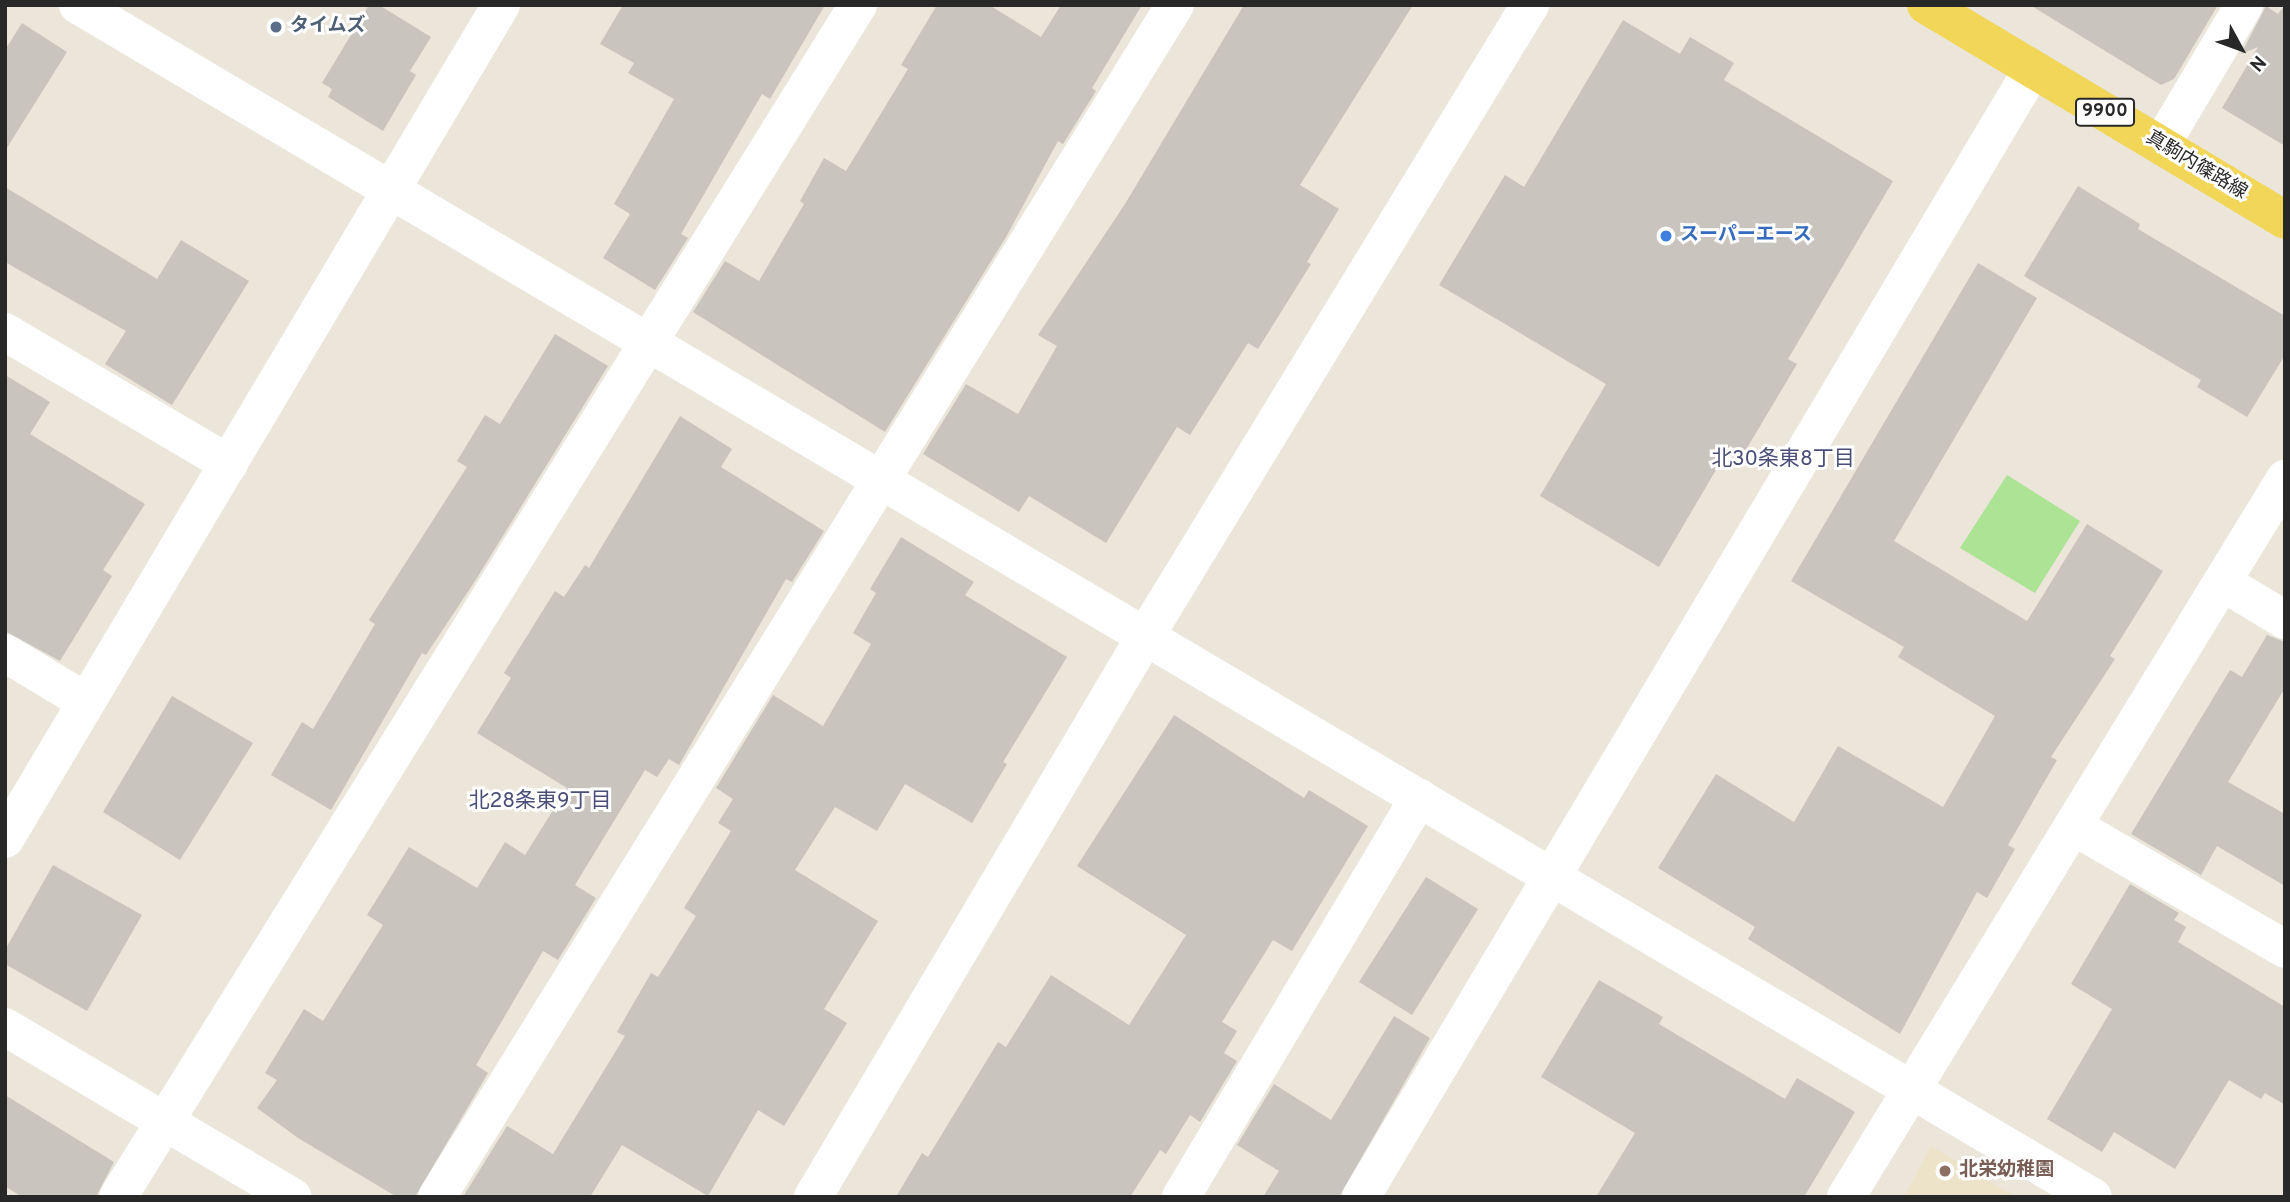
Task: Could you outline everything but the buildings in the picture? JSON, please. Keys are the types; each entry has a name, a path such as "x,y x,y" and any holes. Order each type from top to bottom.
{"main road":[{"name":"真駒内篠路線","path":"1926,5 2285,220"}],"street":[{"path":"78,5 2092,1197"},
{"path":"5,839 501,5"},
{"path":"118,1197 858,5"},
{"path":"437,1197 1175,5"},
{"path":"813,1197 1146,635 1530,5"},
{"path":"2161,145 2244,5"},
{"path":"1361,1197 2032,70"},
{"path":"5,332 229,464"},
{"path":"1846,1197 2285,479"},
{"path":"2222,582 2285,620"},
{"path":"5,653 85,701"},
{"path":"1181,1197 1419,797"},
{"path":"2073,826 2285,949"},
{"path":"5,1027 292,1197"}],"shaded area":[{"name":"北栄幼稚園","path":"1931,1146 2016,1197 1904,1197"}],"green space":[{"path":"2007,475 2080,521 2035,593 1960,548"}],"place":[{"name":"タイムズ","path":"276,27"},
{"name":"スーパーエース","path":"1666,236"},
{"name":"北栄幼稚園","path":"1945,1171"}],"district":[{"name":"北30条東8丁目","path":"1783,460"},
{"name":"北28条東9丁目","path":"540,802"}]}
